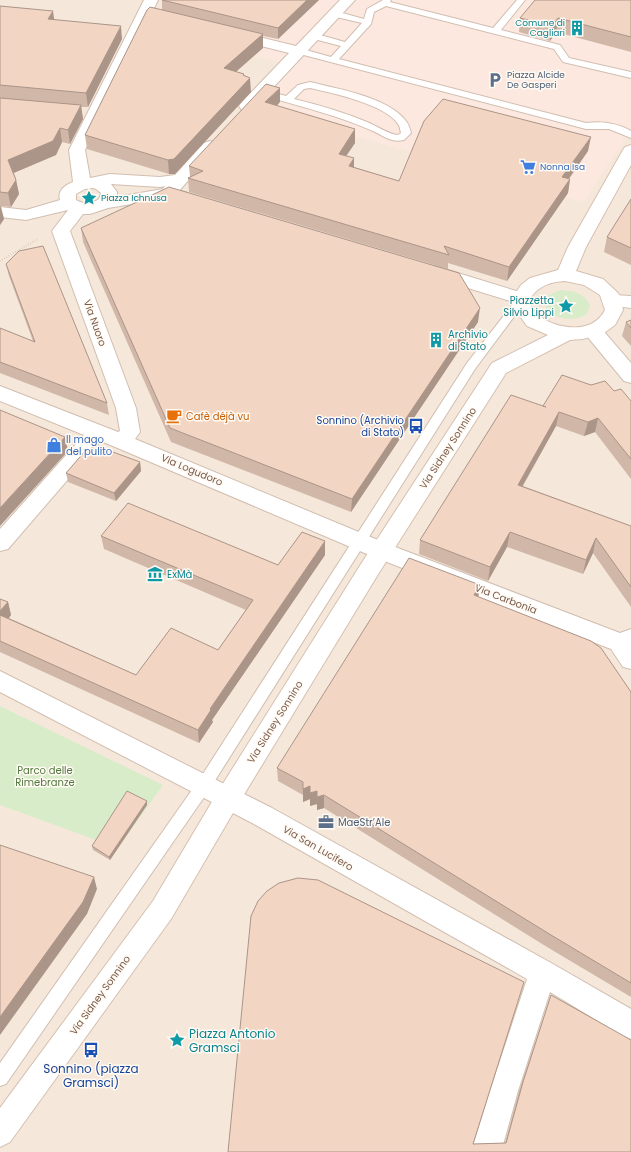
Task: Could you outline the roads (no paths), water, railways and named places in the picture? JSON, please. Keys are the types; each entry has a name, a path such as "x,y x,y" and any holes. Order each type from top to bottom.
{"street":[{"path":"239,114 348,0"},
{"path":"87,184 77,150 147,6 161,17"},
{"path":"220,31 299,51"},
{"path":"78,113 94,114"},
{"path":"168,193 218,137"},
{"path":"565,275 577,247 631,150"},
{"path":"73,206 66,197 68,193 72,189 87,184 110,179 160,182 180,178"},
{"path":"87,184 102,185 109,192 109,198 104,204"},
{"path":"0,212 26,215 73,206 93,208 104,204 168,193 197,201"},
{"name":"Via Nuoro","path":"73,206 61,231 126,408 130,432 122,442"},
{"path":"419,267 520,300 528,316 534,321 548,330 566,334 580,334 593,331 607,324 611,319 614,307 622,301 592,281 565,275 549,277 536,281 530,285 520,300"},
{"path":"593,331 631,376"},
{"name":"Via Sidney Sonnino","path":"0,1132 162,910 228,798 370,546 499,368 566,334"},
{"name":"Via Logudoro","path":"0,393 98,432 370,546"},
{"path":"0,543 98,432"},
{"name":"Via Carbonia","path":"370,546 627,647"},
{"name":"Via San Lucifero","path":"0,681 263,816 543,973 631,1025"},
{"path":"486,1152 504,1091 543,973"}],"lane":[{"path":"495,31 521,0"},
{"path":"333,60 368,22 370,11 386,2 557,47 566,60 631,75"},
{"path":"335,14 368,22"},
{"path":"313,36 347,45"},
{"path":"299,51 586,126 599,124 626,131 631,135"},
{"path":"271,95 378,129 389,138 401,138 406,133 406,127 402,120 379,105 310,85 301,87 288,100"},
{"path":"0,1078 370,546 471,366 520,300"}],"place":[{"name":"Comune di Cagliari","path":"577,28"},
{"name":"Piazza Alcide De Gasperi","path":"495,80"},
{"name":"Nonna Isa","path":"528,167"},
{"name":"Piazza Ichnusa","path":"89,198"},
{"name":"Piazzetta Silvio Lippi","path":"566,306"},
{"name":"Archivio di Stato","path":"436,340"},
{"name":"Cafè déjà vu","path":"174,416"},
{"name":"Sonnino (Archivio di Stato)","path":"416,426"},
{"name":"Il mago del pulito","path":"54,445"},
{"name":"ExMà","path":"155,574"},
{"name":"MaeStr’Ale","path":"326,822"},
{"name":"Piazza Antonio Gramsci","path":"177,1040"},
{"name":"Sonnino (piazza Gramsci)","path":"91,1050"}],"park label":[{"name":"Parco delle Rimebranze","path":"45,776"}]}
